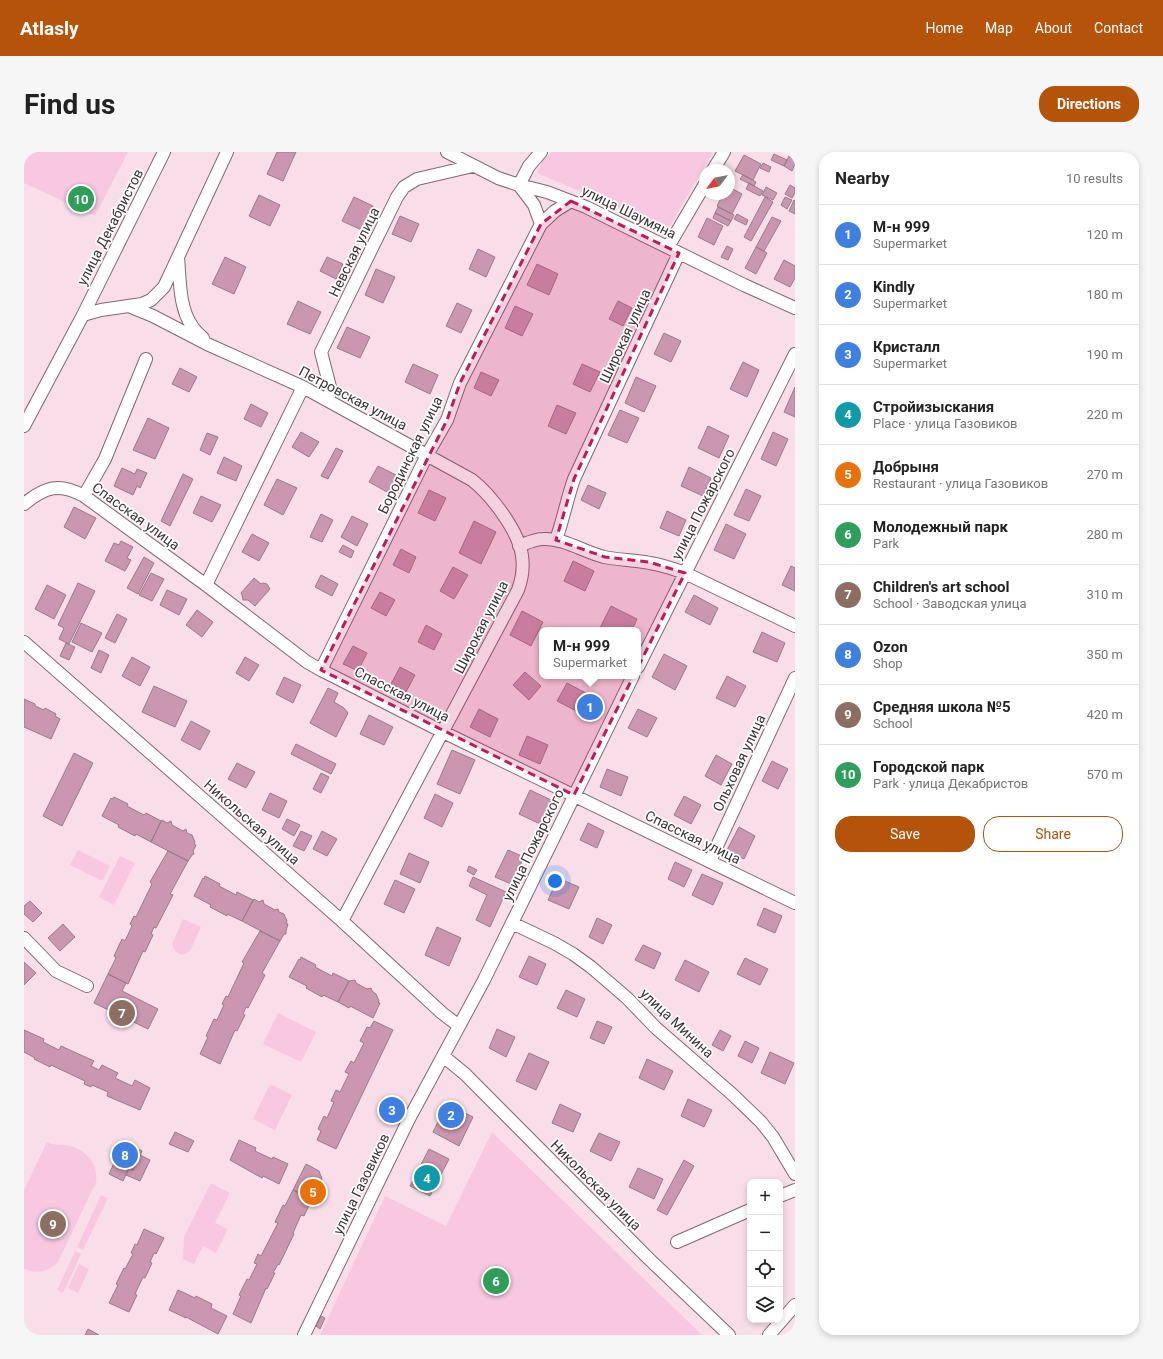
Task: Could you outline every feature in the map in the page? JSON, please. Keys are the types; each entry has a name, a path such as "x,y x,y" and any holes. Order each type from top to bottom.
{"street":[{"name":"улица Декабристов","path":"24,426 83,315 164,152"},
{"path":"83,315 101,310 131,307 142,304 151,300 164,287 227,152"},
{"name":"улица Шаумяна","path":"447,152 498,178 547,192 571,201 795,308"},
{"path":"541,152 528,166 519,185 534,205 541,224"},
{"path":"717,164 724,152"},
{"name":"Невская улица","path":"327,399 331,391 322,352 397,197 404,187 417,179 473,166"},
{"name":"Широкая улица","path":"556,540 568,494 574,479 674,250 699,197"},
{"name":"Бородинская улица","path":"321,670 427,455 447,420 460,383 541,224 555,210 571,201"},
{"name":"Петровская улица","path":"178,257 183,302 187,314 192,326 207,344"},
{"name":"Петровская улица","path":"131,307 153,316 207,344 327,399 472,480 480,486 498,506 520,546"},
{"name":"улица Пожарского","path":"641,661 795,354"},
{"path":"84,496 105,459 146,359"},
{"path":"206,585 303,387"},
{"name":"Спасская улица","path":"24,504 48,489 61,487 72,490 84,496 206,585 307,662 443,732 795,903"},
{"path":"520,546 533,540 556,540 589,553 605,557 649,562 685,573 795,626"},
{"name":"Широкая улица","path":"342,921 518,590 522,578 523,567 520,546"},
{"name":"Никольская улица","path":"24,642 342,921 442,1013 459,1026"},
{"name":"Ольховая улица","path":"710,861 795,678"},
{"name":"улица Пожарского","path":"459,1026 512,923 632,679"},
{"name":"улица Минина","path":"512,923 573,954 591,967 627,998 656,1028 732,1094 761,1122 773,1136 795,1174"},
{"path":"24,938 56,971 87,986"},
{"name":"улица Газовиков","path":"304,1335 409,1119 459,1026"},
{"name":"Никольская улица","path":"443,1056 465,1074 648,1258 729,1335"},
{"path":"783,1195 795,1190"},
{"path":"677,1242 747,1211"},
{"path":"769,1335 795,1305"}],"highlighted area":[{"path":"571,201 679,253 574,479 556,540 605,557 649,562 685,573 574,795 321,670 447,420 460,383 541,224"}],"shaded area":[{"path":"24,152 128,152 95,216 24,183"},
{"path":"552,152 713,152 706,164 699,164 699,176 668,229 537,173 543,160"},
{"path":"78,850 110,866 102,881 70,865"},
{"path":"120,856 135,863 114,905 99,897"},
{"path":"183,919 201,927 190,951 186,954 175,951 172,944"},
{"path":"278,1013 316,1032 301,1062 263,1044"},
{"path":"270,1084 292,1095 275,1130 253,1119"},
{"path":"492,1132 702,1335 320,1335 385,1196 446,1226"},
{"path":"47,1142 72,1146 89,1157 95,1168 96,1182 58,1262 46,1270 38,1272 24,1269 24,1190"},
{"path":"211,1183 230,1193 215,1223 228,1229 216,1253 203,1246 194,1264 183,1259 184,1237"},
{"path":"101,1195 108,1198 83,1250 77,1247"},
{"path":"75,1251 81,1254 63,1293 57,1290"},
{"path":"79,1264 89,1269 78,1293 68,1288"}],"building":[{"path":"277,152 296,152 283,181 267,174"},
{"path":"791,152 795,152 795,164 792,171 784,166"},
{"path":"774,154 787,160 784,166 771,160"},
{"path":"744,155 761,164 753,180 735,171"},
{"path":"763,163 771,167 769,172 760,168"},
{"path":"743,175 756,182 754,186 740,179"},
{"path":"749,183 763,191 760,196 746,189"},
{"path":"790,185 795,188 795,193 792,198 785,194"},
{"path":"766,187 777,193 773,200 762,195"},
{"path":"735,190 742,194 732,214 717,206 720,200 735,200"},
{"path":"259,195 280,205 270,226 249,216"},
{"path":"354,197 373,206 362,230 342,221"},
{"path":"765,197 773,202 751,241 744,237"},
{"path":"785,197 792,200 787,209 781,205"},
{"path":"794,200 795,201 795,214 789,211"},
{"path":"718,207 734,215 731,221 715,213"},
{"path":"715,213 731,221 728,226 713,218"},
{"path":"737,214 748,220 746,225 734,219"},
{"path":"400,216 419,224 411,242 392,234"},
{"path":"772,217 781,221 764,251 756,247"},
{"path":"707,218 723,226 714,245 698,237"},
{"path":"727,246 733,249 728,260 721,257"},
{"path":"756,247 767,253 756,274 745,268"},
{"path":"478,249 495,257 486,277 469,269"},
{"path":"225,257 246,267 234,294 212,284"},
{"path":"327,257 343,264 336,279 320,271"},
{"path":"784,260 795,266 795,278 790,287 774,279"},
{"path":"537,264 558,274 549,295 527,285"},
{"path":"376,269 395,277 383,303 365,295"},
{"path":"298,301 321,312 310,334 287,324"},
{"path":"618,301 632,308 623,326 609,319"},
{"path":"457,303 472,310 461,333 446,326"},
{"path":"515,306 533,314 522,336 505,328"},
{"path":"347,327 370,337 360,358 337,348"},
{"path":"664,333 681,341 671,362 654,354"},
{"path":"743,362 759,370 747,397 730,389"},
{"path":"413,364 438,375 430,394 405,382"},
{"path":"582,364 600,372 590,392 573,384"},
{"path":"180,368 197,377 189,392 172,384"},
{"path":"481,372 499,380 491,396 474,388"},
{"path":"636,377 656,386 644,412 625,403"},
{"path":"795,387 795,417 784,412"},
{"path":"251,404 268,413 261,427 244,419"},
{"path":"557,405 576,413 566,434 548,426"},
{"path":"620,410 639,418 627,443 608,435"},
{"path":"148,418 169,428 155,459 133,450"},
{"path":"708,426 729,436 719,458 698,448"},
{"path":"301,432 319,442 309,457 292,447"},
{"path":"773,432 788,439 776,466 761,459"},
{"path":"207,433 218,437 210,455 200,450"},
{"path":"336,448 343,451 328,479 321,476"},
{"path":"224,457 242,466 236,481 217,473"},
{"path":"378,466 398,476 389,493 369,482"},
{"path":"689,467 711,478 703,496 681,486"},
{"path":"122,468 135,474 137,469 147,473 140,488 137,486 133,495 114,486"},
{"path":"183,474 193,479 170,526 161,521"},
{"path":"277,479 297,488 283,515 264,505"},
{"path":"588,485 606,493 599,509 581,500"},
{"path":"746,489 761,496 749,521 734,515"},
{"path":"429,490 446,498 435,521 418,513"},
{"path":"201,496 221,505 212,522 193,513"},
{"path":"74,507 96,518 85,539 64,527"},
{"path":"667,511 686,520 679,536 660,528"},
{"path":"321,514 333,520 322,542 310,537"},
{"path":"352,516 368,524 357,546 341,537"},
{"path":"474,521 496,532 481,564 459,553"},
{"path":"726,524 746,534 734,559 714,550"},
{"path":"252,534 269,543 259,561 242,552"},
{"path":"121,541 133,547 127,558 131,560 125,571 105,561 114,543 119,545"},
{"path":"343,545 354,551 351,558 339,552"},
{"path":"401,549 416,557 409,573 393,565"},
{"path":"144,557 154,563 138,594 127,588"},
{"path":"573,561 594,571 585,591 564,581"},
{"path":"791,566 795,568 795,591 782,585"},
{"path":"453,567 468,575 454,599 440,591"},
{"path":"151,573 164,579 152,601 139,595"},
{"path":"321,575 338,584 332,596 315,587"},
{"path":"254,578 261,584 267,584 270,589 255,606 248,600 243,600 241,593"},
{"path":"78,583 95,591 69,644 59,639 64,628 58,625"},
{"path":"47,585 66,595 54,619 35,609"},
{"path":"167,590 187,599 179,615 160,605"},
{"path":"380,592 395,600 386,616 371,608"},
{"path":"694,595 718,608 710,625 685,612"},
{"path":"611,606 637,619 633,627 600,627"},
{"path":"197,610 213,622 202,637 186,625"},
{"path":"522,611 543,622 539,627 531,646 510,635"},
{"path":"117,614 127,619 115,643 105,638"},
{"path":"81,623 102,633 92,652 72,642"},
{"path":"426,625 442,634 434,650 418,642"},
{"path":"762,632 785,643 777,662 753,652"},
{"path":"66,643 75,647 69,660 60,656"},
{"path":"353,646 367,653 358,671 343,664"},
{"path":"99,650 109,655 101,673 91,668"},
{"path":"664,654 687,666 675,690 652,677"},
{"path":"132,657 150,667 140,686 122,676"},
{"path":"245,657 259,665 249,681 236,673"},
{"path":"400,667 415,675 406,692 391,684"},
{"path":"525,672 541,686 529,700 513,685"},
{"path":"727,676 746,686 735,707 716,698"},
{"path":"284,677 301,685 293,703 276,694"},
{"path":"567,683 601,701 592,719 557,701"},
{"path":"154,686 187,701 175,727 142,712"},
{"path":"328,688 338,693 334,702 344,708 348,713 336,737 310,723"},
{"path":"24,699 35,704 35,706 44,710 45,708 56,714 55,716 60,719 51,739 24,727"},
{"path":"479,709 498,719 490,737 470,727"},
{"path":"638,709 657,718 647,737 628,728"},
{"path":"369,715 393,727 384,745 360,734"},
{"path":"191,721 210,731 200,750 181,740"},
{"path":"527,736 548,745 540,764 519,755"},
{"path":"296,744 336,764 331,774 291,754"},
{"path":"452,750 475,760 460,794 437,784"},
{"path":"74,753 93,763 62,826 43,816"},
{"path":"716,755 732,764 721,785 705,776"},
{"path":"772,761 788,769 778,789 762,781"},
{"path":"237,763 255,772 246,788 228,779"},
{"path":"607,769 628,777 621,796 600,787"},
{"path":"321,773 329,777 321,793 313,789"},
{"path":"530,790 551,800 540,824 519,814"},
{"path":"270,793 287,801 279,818 262,810"},
{"path":"435,794 453,803 442,827 424,818"},
{"path":"684,796 701,805 691,824 674,815"},
{"path":"114,797 128,804 127,806 144,815 146,813 161,821 151,842 118,827 119,825 102,816 111,798 112,799"},
{"path":"287,819 300,825 294,836 282,829"},
{"path":"162,820 167,823 171,821 172,825 183,831 186,829 187,833 192,835 195,842 194,844 196,845 193,851 194,854 188,861 151,842"},
{"path":"588,823 604,831 597,848 580,840"},
{"path":"739,827 755,836 744,859 727,850"},
{"path":"301,831 312,836 304,851 293,846"},
{"path":"322,831 337,839 327,856 313,849"},
{"path":"508,850 524,857 511,884 495,877"},
{"path":"168,851 188,861 170,894 173,895 156,928 154,927 151,934 153,935 145,952 143,951 128,984 108,974 116,958 114,956 122,939 125,941 132,926 130,924 134,916 136,917 152,884 150,882"},
{"path":"409,853 429,862 420,883 400,874"},
{"path":"675,862 692,870 684,887 668,879"},
{"path":"469,866 477,870 474,875 467,871"},
{"path":"702,874 723,883 713,905 692,895"},
{"path":"205,876 220,884 219,886 236,895 237,892 253,900 242,921 227,914 227,916 194,896"},
{"path":"473,877 506,892 490,927 476,920 487,895 469,886"},
{"path":"558,878 579,887 569,909 548,900"},
{"path":"395,880 415,889 404,913 384,904"},
{"path":"254,899 259,902 263,900 264,904 275,910 278,909 279,912 284,914 287,921 286,923 288,924 286,934 284,934 280,941 242,921"},
{"path":"30,901 42,913 33,922 24,914 24,906"},
{"path":"764,908 782,916 775,933 757,925"},
{"path":"597,918 612,925 603,944 589,937"},
{"path":"63,924 75,937 60,951 48,938"},
{"path":"437,927 461,938 449,966 425,955"},
{"path":"260,931 280,941 262,973 265,975 248,1008 246,1007 243,1014 245,1015 237,1031 235,1030 220,1064 200,1054 214,1019 217,1020 224,1005 222,1004 226,996 228,997 244,963 242,962"},
{"path":"643,945 661,953 654,969 635,960"},
{"path":"529,956 546,964 537,985 519,977"},
{"path":"301,957 316,965 315,967 332,976 333,973 349,981 338,1002 323,995 322,997 306,988 307,986 289,977"},
{"path":"745,958 768,969 760,985 737,974"},
{"path":"685,960 709,972 699,992 675,980"},
{"path":"24,962 36,973 24,985"},
{"path":"108,974 126,983 122,991 158,1009 148,1029 94,1003"},
{"path":"355,980 356,983 367,989 371,988 376,994 379,1001 378,1002 380,1003 373,1018 350,1006 349,1008 338,1002 349,981"},
{"path":"566,990 585,999 577,1017 557,1008"},
{"path":"374,1021 393,1030 336,1149 317,1140 321,1131 318,1129 324,1116 327,1118 334,1102 331,1101 336,1090 340,1092 349,1074 345,1072 351,1061 354,1063 364,1043 360,1041 367,1027 370,1028"},
{"path":"597,1021 612,1027 604,1044 590,1038"},
{"path":"497,1029 515,1037 506,1057 489,1048"},
{"path":"24,1030 44,1039 43,1042 59,1050 61,1046 94,1061 91,1066 99,1070 102,1065 118,1073 115,1078 132,1086 135,1080 150,1088 140,1110 107,1096 108,1092 92,1085 91,1087 84,1084 85,1081 51,1065 50,1067 34,1059 35,1058 24,1052"},
{"path":"720,1030 731,1036 723,1051 712,1045"},
{"path":"745,1041 759,1048 752,1063 738,1056"},
{"path":"770,1052 794,1063 785,1084 761,1073"},
{"path":"529,1053 549,1062 536,1090 516,1081"},
{"path":"647,1059 673,1071 664,1090 639,1078"},
{"path":"688,1099 712,1110 704,1127 681,1116"},
{"path":"392,1102 399,1106 390,1122 383,1118"},
{"path":"447,1104 473,1117 459,1146 433,1132"},
{"path":"560,1104 581,1114 573,1132 552,1123"},
{"path":"175,1132 194,1141 188,1152 169,1144"},
{"path":"599,1133 620,1142 611,1161 590,1151"},
{"path":"239,1140 256,1148 255,1151 272,1159 273,1157 288,1164 279,1184 263,1176 262,1178 230,1160"},
{"path":"124,1142 142,1151 133,1170 129,1168 123,1181 109,1174"},
{"path":"429,1149 449,1159 430,1196 410,1186"},
{"path":"140,1155 150,1160 140,1181 126,1175 129,1168 133,1170"},
{"path":"684,1160 694,1166 667,1215 657,1210"},
{"path":"306,1164 319,1171 322,1179 312,1199 293,1190"},
{"path":"638,1168 663,1179 654,1199 629,1187"},
{"path":"293,1190 312,1199 304,1216 301,1215 293,1233 294,1234 279,1265 278,1264 273,1273 275,1273 267,1289 266,1288 251,1323 233,1314 241,1296 239,1295 257,1264 254,1263 258,1254 261,1256 278,1223 275,1222 283,1205 285,1206"},
{"path":"144,1229 164,1238 156,1254 154,1253 150,1262 152,1263 135,1294 137,1295 129,1312 109,1303 118,1285 116,1284 133,1254 131,1253 135,1244 137,1245"},
{"path":"178,1290 195,1298 196,1296 212,1304 211,1308 227,1316 218,1334 169,1310"},
{"path":"321,1316 325,1318 320,1329 316,1326"},
{"path":"88,1329 99,1335 85,1335"}],"place":[{"name":"Городской парк","path":"81,199"},
{"name":"М-н 999","path":"590,707"},
{"name":"Children's art school","path":"122,1013"},
{"name":"Кристалл","path":"392,1110"},
{"name":"Kindly","path":"451,1115"},
{"name":"Ozon","path":"125,1155"},
{"name":"Стройизыскания","path":"427,1178"},
{"name":"Добрыня","path":"313,1192"},
{"name":"Средняя школа №5","path":"53,1224"},
{"name":"Молодежный парк","path":"496,1281"}]}
